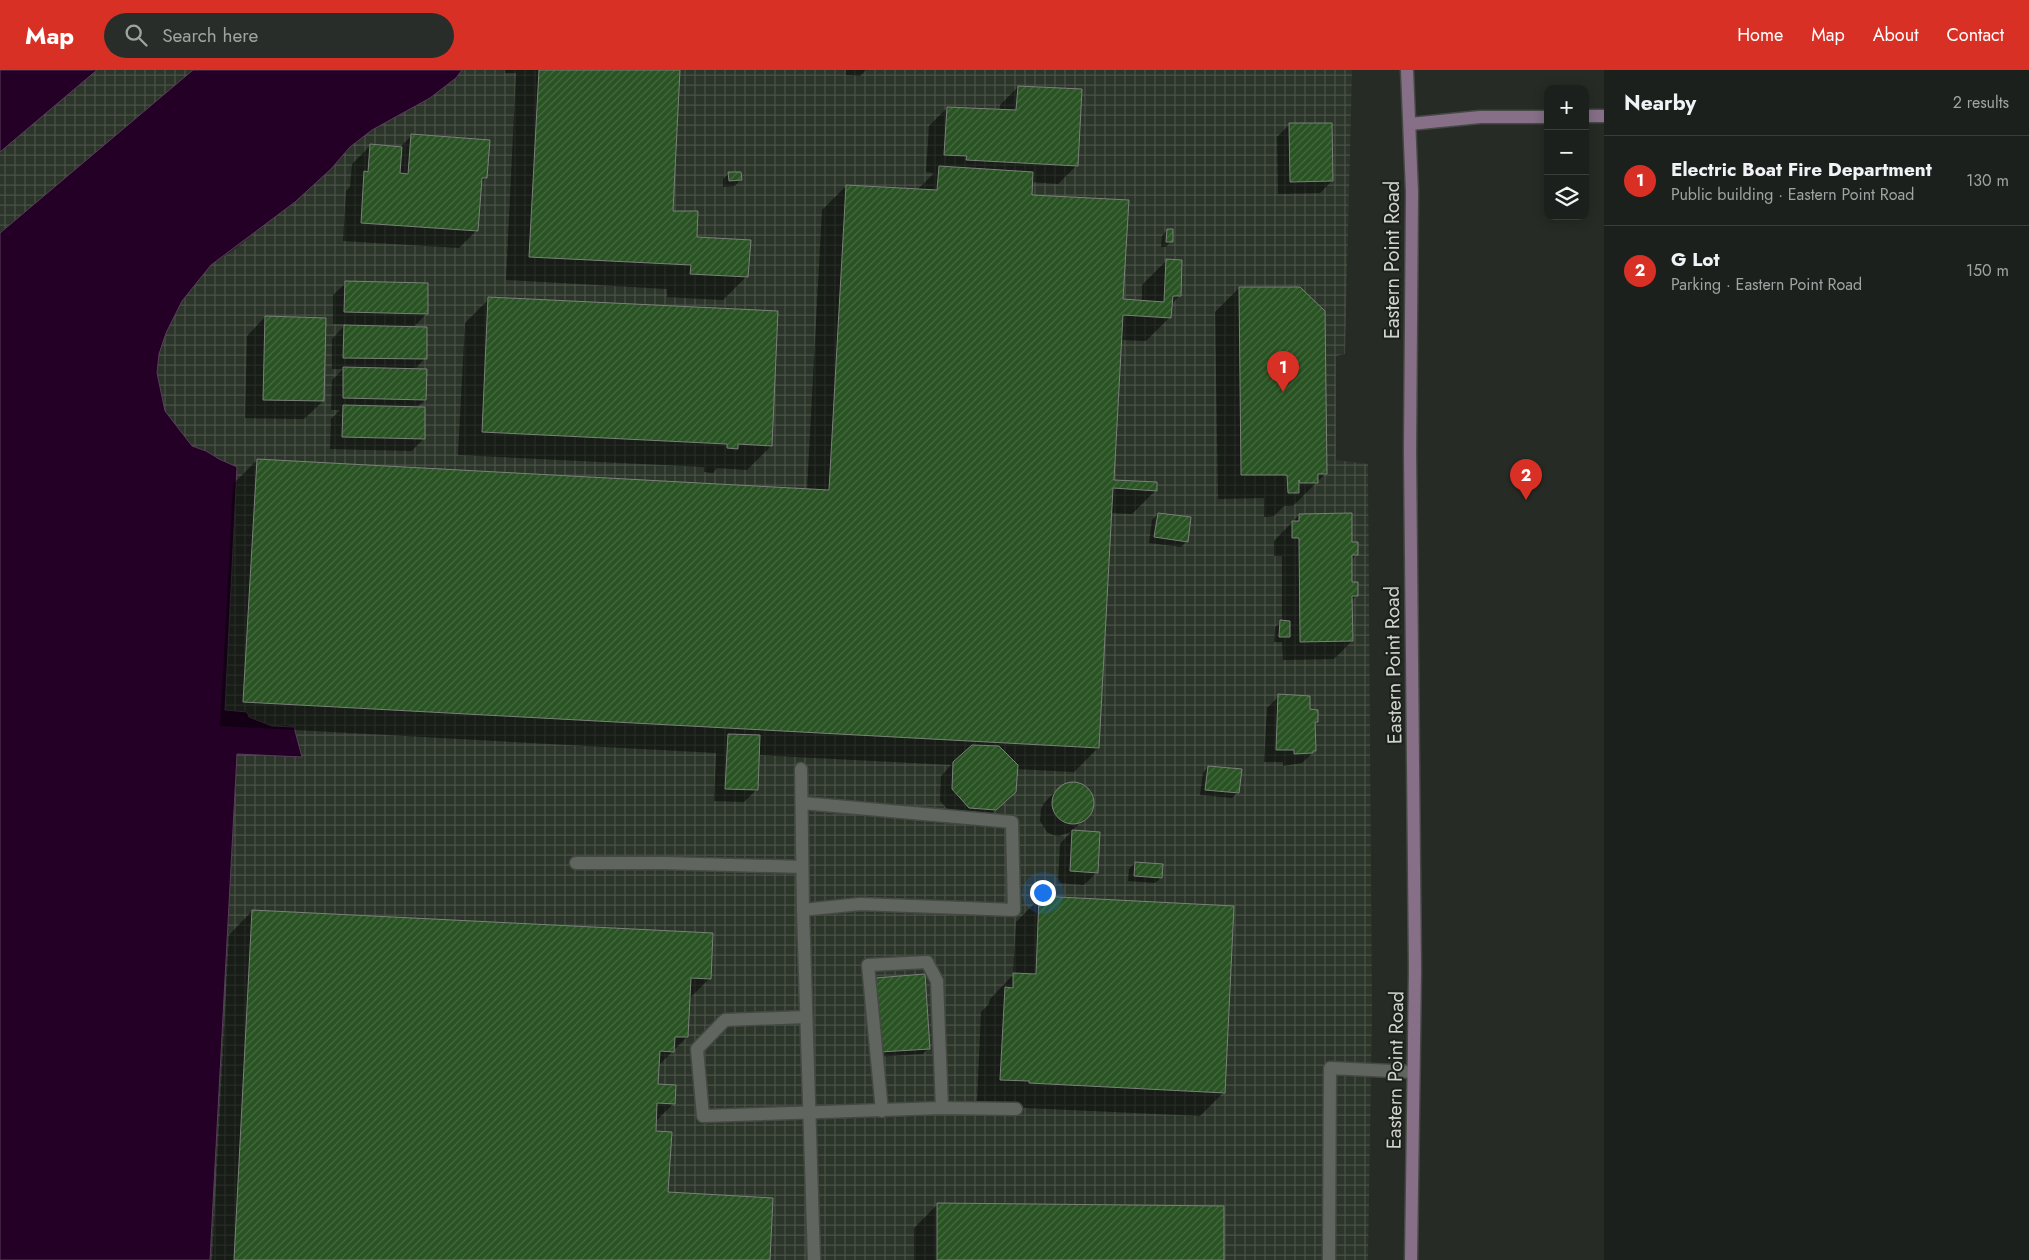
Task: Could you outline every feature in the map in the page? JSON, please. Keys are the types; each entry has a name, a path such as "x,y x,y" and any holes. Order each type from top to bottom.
{"main road":[{"name":"Eastern Point Road","path":"1407,70 1412,192 1410,452 1415,970 1411,1260"},
{"path":"1589,116 1604,116"},
{"path":"1410,124 1480,118 1544,117"}],"lane":[{"path":"801,769 808,1114 814,1260"},
{"path":"802,803 1012,822 1014,910 860,904 803,910"},
{"path":"576,863 665,863 802,867"},
{"path":"882,1111 868,964 927,962 937,982 942,1108"},
{"path":"806,1017 725,1020 697,1049 703,1116 808,1114 942,1108 1016,1109"},
{"path":"1329,1260 1330,1068 1413,1072"}],"shaded area":[{"path":"0,70 97,70 0,152"},
{"path":"97,70 193,70 0,233 0,152"},
{"path":"193,70 462,70 456,78 430,98 372,130 350,147 331,169 295,202 211,265 182,301 166,333 159,354 157,373 165,411 192,446 237,467 225,710 247,712 249,717 272,726 294,727 302,757 237,754 210,1260 0,1260 0,233"},
{"path":"462,70 1352,70 1345,354 1336,356 1336,460 1368,464 1372,1011 1368,1260 210,1260 237,754 302,757 295,730 288,725 272,726 248,717 247,712 225,710 237,468 206,451 192,446 176,428 165,411 157,373 159,354 166,333 182,301 211,265 234,250 331,169 350,147 372,130 430,98 456,78"}],"building":[{"path":"539,70 680,70 673,211 698,211 697,237 751,240 748,277 690,274 691,265 529,257"},
{"path":"1018,86 1082,89 1078,166 966,160 967,156 944,155 947,107 1016,110"},
{"path":"1289,123 1332,123 1333,181 1290,182"},
{"path":"411,134 490,140 487,178 482,178 478,231 361,223 364,171 368,172 370,144 402,147 400,173 408,174"},
{"path":"939,166 1033,172 1032,195 1129,200 1123,299 1164,302 1166,259 1182,260 1181,296 1173,296 1171,318 1123,315 1114,480 1157,482 1157,491 1113,488 1099,748 243,702 257,459 829,490 846,185 937,190"},
{"path":"728,172 741,172 742,180 729,181"},
{"path":"1167,229 1173,229 1173,242 1166,242"},
{"path":"345,281 428,283 428,314 344,312"},
{"path":"1239,287 1300,287 1325,311 1327,474 1318,474 1318,483 1300,483 1299,480 1299,493 1288,493 1287,475 1241,475"},
{"path":"488,297 778,311 772,446 738,444 738,449 727,448 727,444 482,432"},
{"path":"265,316 326,318 324,401 263,400"},
{"path":"344,325 427,327 427,359 343,358"},
{"path":"343,367 427,369 426,400 343,398"},
{"path":"343,405 425,407 425,439 342,437"},
{"path":"1158,513 1191,517 1188,542 1154,537"},
{"path":"1352,513 1352,542 1358,542 1358,555 1352,555 1352,582 1358,582 1358,596 1352,596 1353,641 1300,642 1299,538 1292,538 1292,521 1299,521 1299,514"},
{"path":"1280,620 1290,621 1290,637 1279,637"},
{"path":"1278,694 1310,696 1310,709 1318,710 1318,722 1315,722 1316,751 1313,751 1313,753 1294,754 1294,750 1276,750"},
{"path":"728,734 760,735 758,790 725,789"},
{"path":"972,745 999,746 1018,765 1016,792 996,810 969,808 952,789 953,762"},
{"path":"1208,766 1242,769 1239,793 1205,790"},
{"path":"1077,782 1085,785 1091,791 1094,803 1091,815 1085,821 1069,824 1061,821 1055,815 1052,799 1055,791 1061,785"},
{"path":"1072,830 1100,832 1098,873 1070,871"},
{"path":"1135,862 1163,864 1162,878 1134,876"},
{"path":"1039,896 1234,906 1225,1093 1000,1080 1005,987 1013,988 1013,973 1036,974"},
{"path":"252,910 713,933 711,979 691,978 688,1037 675,1037 674,1052 660,1051 658,1084 676,1085 675,1104 657,1103 656,1131 672,1132 668,1192 773,1198 770,1260 234,1260"},
{"path":"925,974 930,1049 880,1052 875,978"},
{"path":"937,1203 1224,1206 1224,1260 937,1260"}],"place":[{"name":"Electric Boat Fire Department","path":"1283,392"},
{"name":"G Lot","path":"1526,500"}]}
